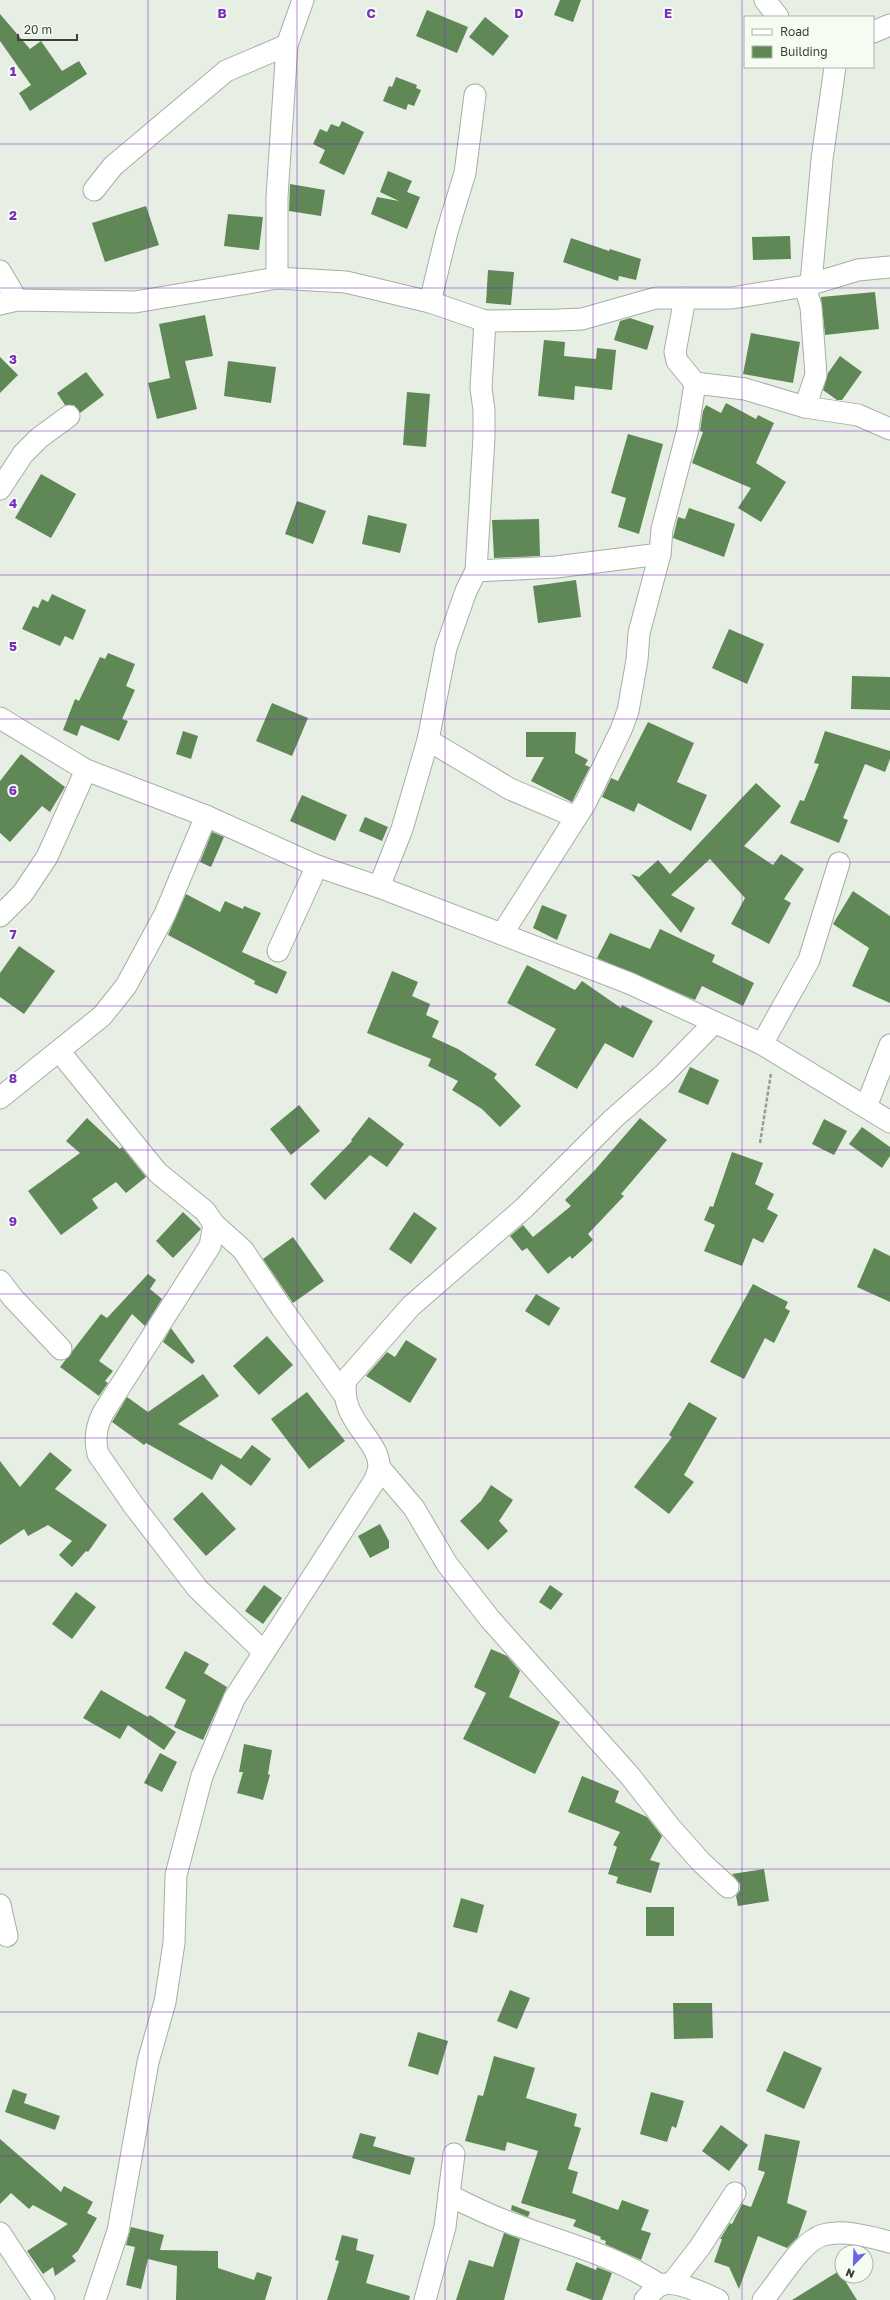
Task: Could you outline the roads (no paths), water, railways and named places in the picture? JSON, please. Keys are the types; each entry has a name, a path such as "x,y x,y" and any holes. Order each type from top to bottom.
{"street":[{"path":"277,278 277,197 288,45 303,0"},
{"path":"765,0 777,16"},
{"path":"874,32 890,25"},
{"path":"94,190 113,166 226,71 288,45"},
{"path":"805,407 816,375 808,285 822,159 835,68"},
{"path":"430,302 447,232 465,174 475,95"},
{"path":"0,271 9,302 135,302 277,278 346,282 430,302 485,320 582,319 656,298 732,298 808,285 858,270 890,267"},
{"path":"685,298 675,352 677,361 695,383 744,389 805,407 858,415 890,429"},
{"path":"380,887 402,829 428,740 446,648 466,591 476,571 484,437 484,410 481,388 485,320"},
{"path":"502,934 593,789 628,711 636,668 639,633 660,554 662,529 688,429 695,383"},
{"path":"0,489 23,454 39,438 68,416"},
{"path":"476,571 556,567 660,554"},
{"path":"0,718 86,770 206,816 317,866 380,887 628,983 768,1048 890,1122"},
{"path":"428,740 510,789 576,817"},
{"path":"0,916 23,893 47,857 86,770"},
{"path":"0,1098 102,1016 126,986 165,914 206,816"},
{"path":"768,1048 809,960 839,863"},
{"path":"278,951 317,866"},
{"path":"343,1393 346,1380 353,1370 411,1306 524,1208 714,1023"},
{"path":"866,1107 890,1045"},
{"path":"59,1051 158,1173 205,1211 214,1224 243,1250 281,1307 343,1393 352,1419 374,1451 379,1467 414,1508 447,1564 490,1619 630,1776 675,1833 701,1862 728,1887"},
{"path":"214,1224 210,1246 103,1413 95,1436 96,1446 98,1454 134,1506 198,1589 264,1652"},
{"path":"0,1281 13,1298 61,1349"},
{"path":"95,2300 118,2231 148,2062 165,2002 174,1943 176,1875 202,1776 215,1741 234,1699 375,1480 379,1467"},
{"path":"0,1905 7,1936"},
{"path":"425,2300 445,2227 454,2154"},
{"path":"645,2300 666,2284 700,2247 735,2193"},
{"path":"449,2195 502,2220 606,2256 666,2284 702,2292 718,2300"},
{"path":"763,2300 799,2254 809,2243 822,2235 836,2233 857,2235 890,2242"},
{"path":"0,2234 44,2300"}]}
